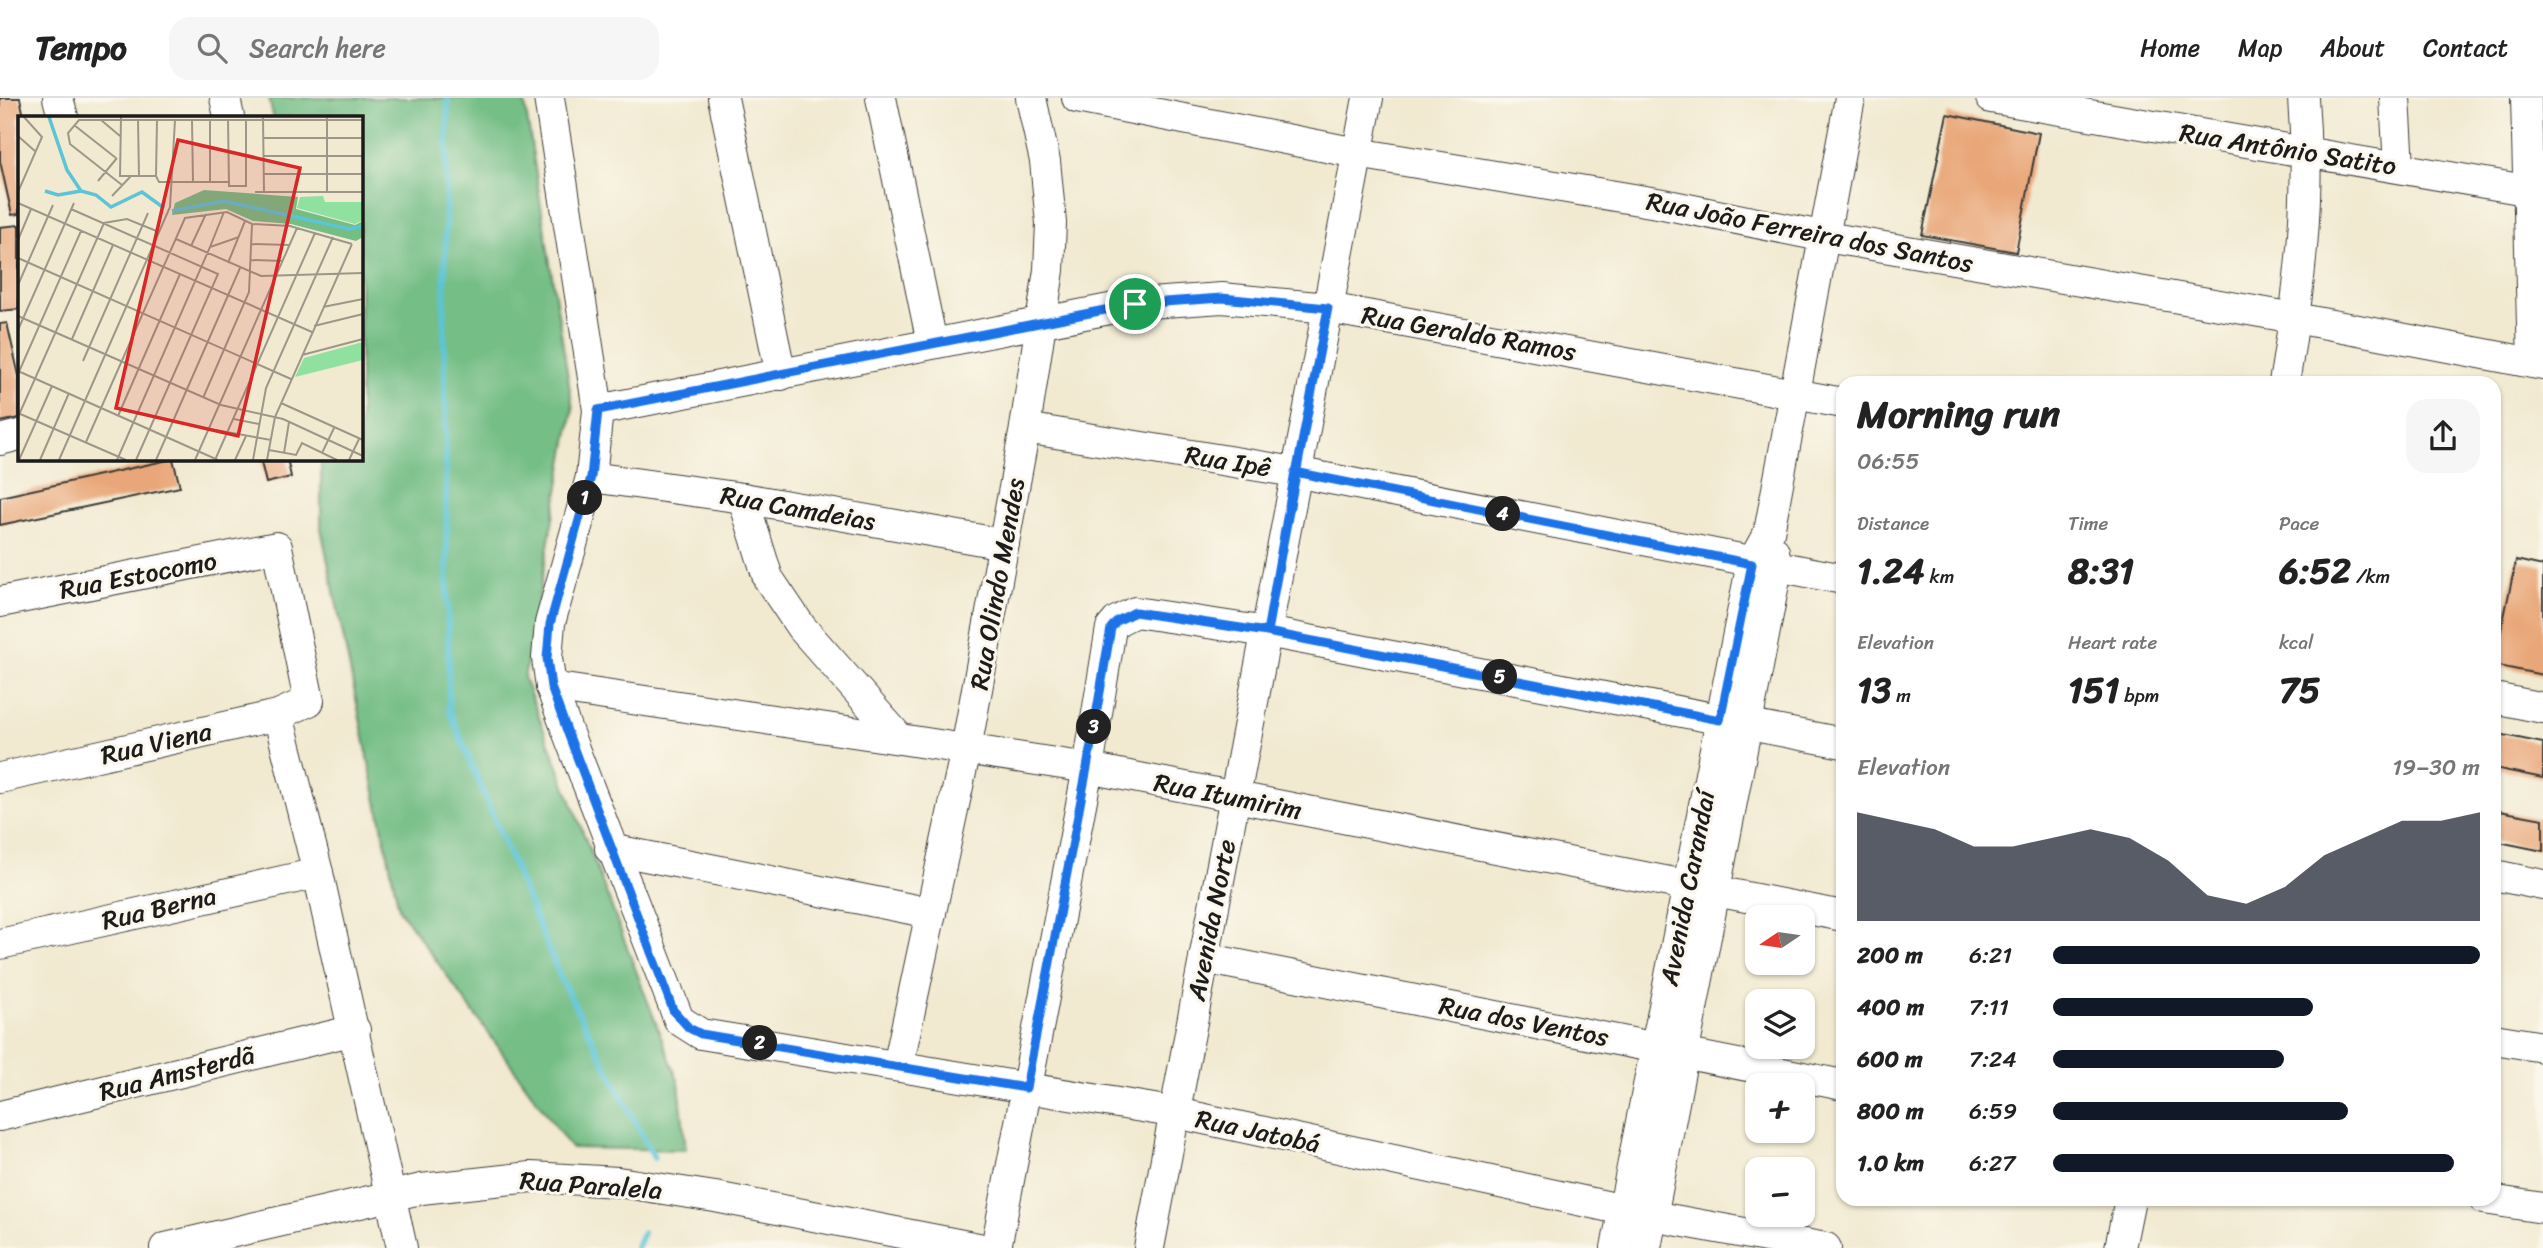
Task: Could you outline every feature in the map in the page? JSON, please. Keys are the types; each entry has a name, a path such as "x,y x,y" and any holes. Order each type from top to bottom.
{"street":[{"path":"58,98 63,116"},
{"path":"225,98 229,116"},
{"path":"549,98 598,410 591,477 550,624 547,658 551,687 610,849 931,913"},
{"path":"723,98 781,375"},
{"path":"881,98 932,343"},
{"name":"Rua Olindo Mendes","path":"898,1066 966,749 1025,428 1049,271 1051,223 1045,160 1031,98"},
{"name":"Rua João Ferreira dos Santos","path":"1077,98 1357,153 1663,204 1826,237 2295,318 2538,364"},
{"name":"Avenida Norte","path":"1149,1248 1172,1112 1204,958 1368,98"},
{"name":"Avenida Carandaí","path":"1671,1050 1687,885 1733,722 1850,98"},
{"name":"Rua Antônio Satito","path":"1992,98 2535,191"},
{"path":"2285,376 2295,318 2306,219 2308,154 2303,98"},
{"path":"2395,98 2399,166"},
{"path":"2526,98 2535,191 2538,364"},
{"name":"Rua Geraldo Ramos","path":"598,410 1135,304 1222,298 1328,308 1836,402"},
{"name":"Rua Ipê","path":"1025,428 1295,472 1764,566 1836,578"},
{"path":"0,440 18,435"},
{"name":"Rua Camdeias","path":"591,477 743,498 1004,544"},
{"path":"743,498 768,578 801,626 900,739"},
{"name":"Rua Estocomo","path":"0,602 277,547 309,701"},
{"path":"996,1248 1111,628 1117,621 1135,612 1267,632 1836,742"},
{"name":"Rua Itumirim","path":"551,687 1087,768 1836,915"},
{"path":"2501,699 2543,708"},
{"name":"Rua Viena","path":"0,778 278,715 309,701"},
{"path":"278,715 355,1030 402,1248"},
{"name":"Avenida Carandaí","path":"1616,1248 1638,1213 1671,1050 1717,891 1733,722"},
{"name":"Rua Jatobá","path":"610,849 673,1010 689,1028 701,1034 1172,1112 1638,1213 1826,1248"},
{"name":"Rua Berna","path":"0,944 318,873"},
{"path":"2501,876 2543,885"},
{"name":"Rua dos Ventos","path":"1204,958 1836,1084"},
{"name":"Rua Amsterdã","path":"0,1116 355,1030"},
{"path":"2501,1040 2543,1048"},
{"name":"Rua Paralela","path":"165,1248 391,1195 531,1177 618,1182 715,1197 863,1238 978,1248"},
{"path":"2501,1202 2543,1208"},
{"path":"2120,1248 2129,1206"},
{"name":"Avenida Carandaí","path":"1638,1213 1646,1248"}],"green space":[{"path":"269,98 524,98 573,409 524,678 679,1083 686,1150 571,1148 399,909 321,528 321,460 362,460 362,116 273,116"}],"building":[{"path":"0,98 20,98 24,116 18,116 18,214 12,215 0,161"},
{"path":"1947,114 2039,133 2016,252 1922,235"},
{"path":"18,225 18,309 0,311 0,227"},
{"path":"7,323 18,372 18,418 0,422 0,324"},
{"path":"168,460 173,460 180,487 0,525 0,497"},
{"path":"260,460 287,460 291,477 266,483"},
{"path":"2516,560 2543,566 2543,675 2501,666 2501,632"},
{"path":"2501,734 2543,743 2543,778 2501,769"},
{"path":"2501,811 2543,819 2543,851 2501,842"}],"waterway":[{"path":"448,98 444,313 449,710 561,979 654,1158"},
{"path":"636,1248 643,1233"}],"route":[{"path":"1135,304 598,410 591,477 550,624 547,658 551,687 673,1010 679,1020 689,1028 701,1034 1026,1088 1111,628 1117,621 1135,612 1267,632 1295,472 1752,564 1720,720 1267,632 1281,552 1295,472 1328,308 1222,298 1135,304"}]}
